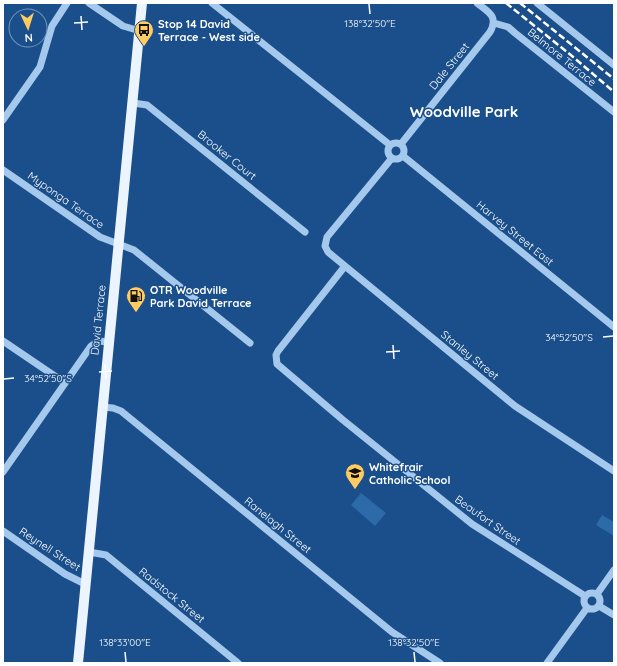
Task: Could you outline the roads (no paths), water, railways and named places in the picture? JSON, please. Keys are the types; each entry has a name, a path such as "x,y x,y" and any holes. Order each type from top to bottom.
{"main road":[{"name":"David Terrace","path":"78,663 142,3"}],"street":[{"path":"3,120 40,67 52,26 67,3"},
{"path":"89,3 123,26 140,31"},
{"path":"212,3 390,145"},
{"name":"Belmore Terrace","path":"477,3 490,13 494,21 508,27 614,112"},
{"path":"537,3 614,65"},
{"name":"Dale Street","path":"401,144 490,32 494,21"},
{"name":"Brooker Court","path":"133,103 147,105 305,232"},
{"path":"396,142 401,144 404,148 403,156 400,159 392,158 388,151 390,145 396,142"},
{"name":"Harvey Street East","path":"403,156 614,327"},
{"name":"Stanley Street","path":"392,158 329,233 325,242 328,252 516,406 614,471"},
{"name":"Myponga Terrace","path":"3,170 100,237 134,250 250,343"},
{"name":"Beaufort Street","path":"345,266 278,350 276,360 280,367 472,524 585,596"},
{"path":"3,340 65,383"},
{"path":"3,472 94,343 98,341 108,342"},
{"name":"Ranelagh Street","path":"102,407 114,408 121,411 392,632 440,663"},
{"name":"Reynell Street","path":"3,531 65,574 85,584"},
{"name":"Radstock Street","path":"89,552 106,555 238,663"},
{"path":"597,594 614,570"},
{"path":"587,608 584,602 585,596 591,592 597,594 600,599 599,606"},
{"path":"587,608 595,609 599,606"},
{"path":"599,606 614,615"},
{"path":"547,663 587,608"}],"railway":[{"path":"506,3 614,92"},
{"path":"520,3 614,79"}],"place":[{"name":"Stop 14 David Terrace - West side","path":"144,47"},
{"name":"OTR Woodville Park David Terrace","path":"136,313"},
{"name":"Whitefrair Catholic School","path":"355,490"}],"district":[{"name":"Woodville Park","path":"464,112"}]}
